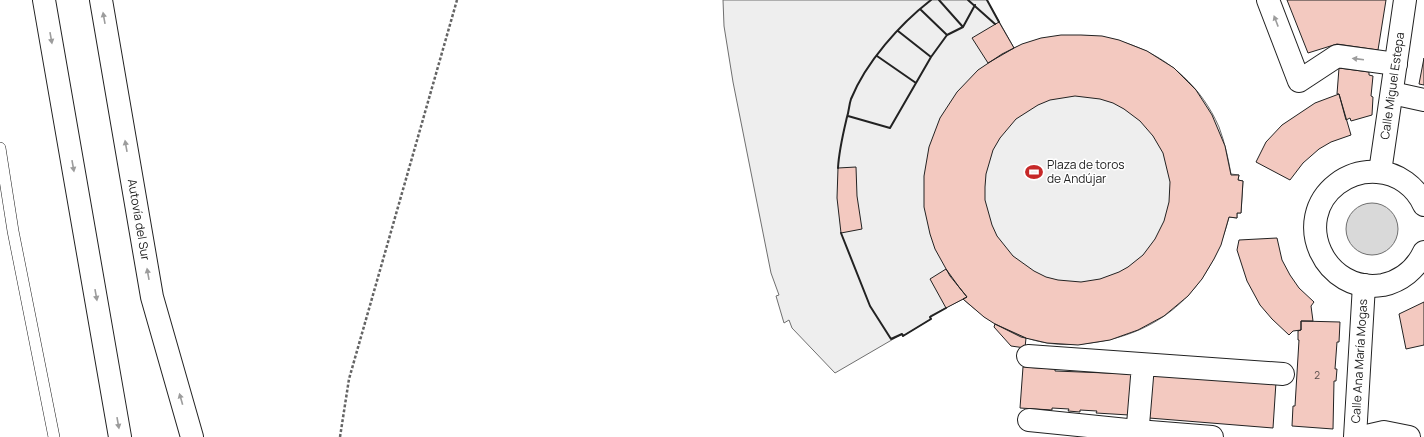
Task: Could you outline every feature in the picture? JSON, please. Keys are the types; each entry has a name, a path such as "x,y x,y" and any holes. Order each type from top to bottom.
{"main road":[{"path":"44,0 120,437"},
{"name":"Autovía del Sur","path":"101,0 152,297 192,437"},
{"path":"1268,0 1299,81 1337,56 1396,64"},
{"name":"Calle Miguel Estepa","path":"1380,172 1405,0"},
{"path":"1392,92 1424,100"},
{"path":"1424,205 1418,195 1408,184 1390,174 1380,172 1364,172 1347,177 1340,181 1327,193 1319,208 1315,233 1323,257 1333,270 1347,280 1364,285 1372,286 1387,284 1402,277 1414,267 1424,252"},
{"name":"Calle Ana María Mogas","path":"1355,437 1364,285"},
{"path":"1028,356 1283,374"},
{"path":"1137,434 1143,364"},
{"path":"1029,420 1137,434 1212,437"},
{"path":"1362,437 1384,432 1410,437"}],"lane":[{"path":"0,148 13,231 54,437"}],"path":[{"path":"340,437 349,379 457,0"}],"shaded area":[{"name":"Plaza de toros de Andújar","path":"723,0 987,0 1014,48 1044,39 1074,36 1104,38 1133,46 1160,58 1183,76 1203,99 1219,127 1225,145 1231,174 1239,175 1238,180 1243,181 1241,213 1237,213 1237,218 1229,217 1221,242 1210,265 1196,286 1180,303 1161,318 1140,330 1116,338 1090,343 1066,345 1042,342 1018,335 1001,327 985,317 963,299 930,316 931,319 903,336 902,334 835,373 792,328 789,320 784,323 776,296 779,295 771,273 733,82 724,26"},
{"path":"1372,203 1382,205 1390,211 1396,219 1398,229 1396,239 1390,247 1382,253 1372,255 1362,253 1354,247 1348,239 1346,229 1348,219 1354,211 1362,205"}],"building":[{"path":"1287,0 1386,0 1378,50 1337,44 1308,53"},
{"path":"999,22 1014,48 988,63 972,38"},
{"path":"1061,35 1102,36 1119,40 1147,51 1174,68 1196,90 1212,115 1225,146 1231,175 1239,175 1238,180 1243,181 1241,213 1237,213 1237,218 1229,217 1221,245 1214,259 1202,279 1188,296 1164,316 1138,330 1110,340 1078,345 1047,343 1021,337 995,324 984,317 963,299 967,297 950,276 935,249 930,234 924,207 924,176 929,147 940,118 957,92 978,70 1002,54 1022,44 1041,38","holes":["1075,96 1100,99 1113,103 1124,109 1140,121 1153,136 1163,153 1170,182 1169,202 1164,221 1155,239 1143,255 1119,272 1100,279 1081,282 1058,280 1046,277 1034,271 1013,256 997,236 992,225 985,200 985,187 986,174 993,150 1000,138 1016,119 1038,105 1050,100"]},
{"path":"1424,58 1424,85 1419,84"},
{"path":"1339,68 1369,72 1369,75 1373,76 1371,96 1373,97 1372,115 1351,121 1350,118 1346,120 1339,94 1337,94"},
{"path":"1339,94 1351,135 1331,142 1319,149 1303,163 1290,180 1256,162 1266,142 1282,125 1315,103"},
{"path":"856,167 857,196 862,229 841,233 837,198 838,168"},
{"path":"1277,238 1282,260 1290,275 1299,288 1314,302 1311,306 1313,321 1301,321 1301,330 1293,331 1289,335 1260,305 1247,281 1237,250 1239,240"},
{"path":"946,269 967,297 946,308 930,279"},
{"path":"1424,302 1424,345 1406,349 1399,314"},
{"path":"1301,321 1340,322 1335,369 1337,369 1336,381 1334,381 1333,429 1292,426 1293,406 1295,406 1299,340 1298,331 1301,330"},
{"path":"995,324 1026,338 1025,348 1011,346 994,327"},
{"path":"1023,367 1055,369 1055,371 1132,374 1129,415 1096,413 1097,411 1068,411 1069,409 1052,408 1052,410 1020,408"},
{"path":"1152,372 1276,382 1273,428 1149,418"}],"wall":[{"path":"838,168 841,142 850,101 857,85 865,71 896,32 931,0"},
{"path":"939,0 963,27"},
{"path":"968,0 995,24"},
{"path":"987,0 999,22"},
{"path":"848,116 890,128 931,57 947,35 963,27 975,5"},
{"path":"920,9 947,35"},
{"path":"898,31 931,57"},
{"path":"877,56 916,83"},
{"path":"841,233 870,306 891,339 902,334 903,336 946,308"}],"place":[{"name":"Plaza de toros de Andújar","path":"1034,172"}]}
